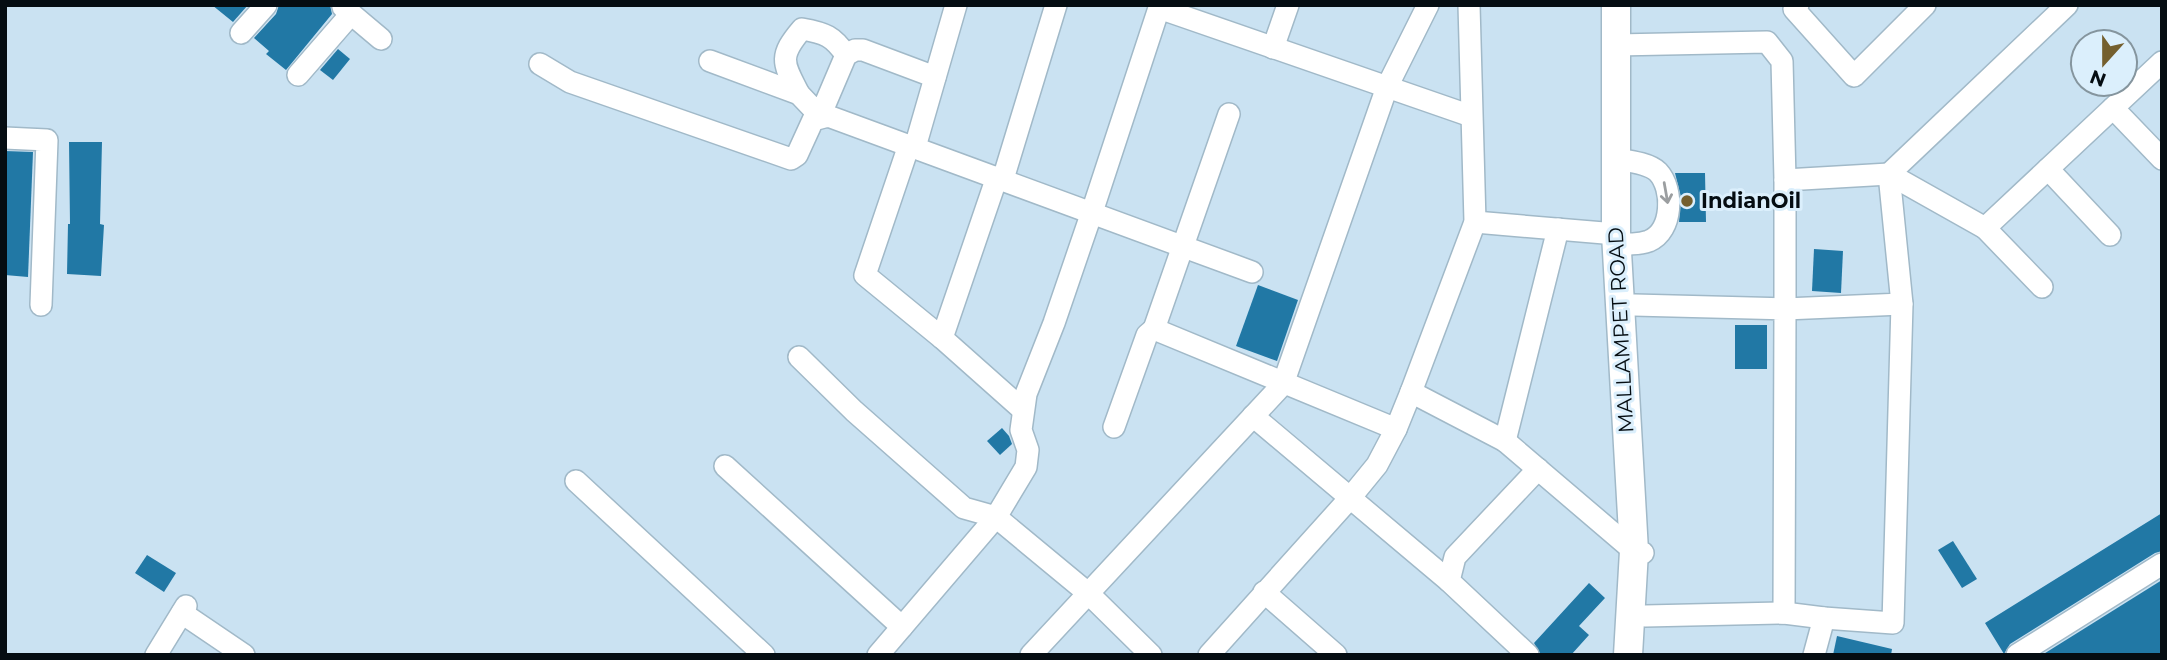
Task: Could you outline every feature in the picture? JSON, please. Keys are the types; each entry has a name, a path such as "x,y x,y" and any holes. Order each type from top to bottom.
{"main road":[{"name":"MALLAMPET ROAD","path":"1616,5 1623,45 1621,241 1645,616 1643,655"},
{"name":"MALLAMPET ROAD","path":"1623,45 1630,5"},
{"name":"MALLAMPET ROAD","path":"1621,241 1633,305 1629,347"},
{"name":"MALLAMPET ROAD","path":"1628,655 1639,552"}],"street":[{"path":"242,33 266,5"},
{"path":"956,5 912,146 865,275 1024,410"},
{"path":"942,338 1000,178 1056,5"},
{"path":"1273,48 1288,5"},
{"path":"1031,655 1283,384 1387,87 1429,5"},
{"path":"1209,655 1377,465 1411,392 1475,222 1469,5"},
{"path":"1798,5 1794,9 1854,76 1925,5"},
{"path":"1889,174 2067,5"},
{"path":"878,655 996,517 1026,467 1028,450 1021,430 1026,394 1054,323 1159,7 1471,116"},
{"path":"298,75 346,10 382,39"},
{"path":"820,116 799,94 784,57 790,43 802,29 835,38 846,55"},
{"path":"1623,45 1767,42 1782,61 1786,180 1784,613"},
{"path":"820,116 846,55 855,50 863,50 935,77"},
{"path":"710,61 799,94"},
{"path":"1986,228 2162,62"},
{"path":"540,64 570,82 791,159 797,155 813,120 828,116 1252,272"},
{"path":"2113,108 2162,159"},
{"path":"1114,427 1147,335 1154,329 1229,114"},
{"path":"5,138 47,140 41,305"},
{"path":"1475,222 1558,229 1621,241 1651,240 1662,231 1668,210 1663,180 1656,170 1623,160"},
{"path":"2048,169 2110,235"},
{"path":"1786,180 1889,174 1986,228 2042,287"},
{"path":"1645,616 1784,613 1893,623 1902,304 1889,174"},
{"path":"1505,441 1558,229"},
{"path":"1633,305 1785,309 1902,304"},
{"path":"1154,329 1396,429"},
{"path":"799,357 854,411 964,508 996,517 1089,594 1152,655"},
{"path":"1411,392 1505,441 1639,552"},
{"path":"1253,416 1449,581 1528,655"},
{"path":"725,466 902,627"},
{"path":"1449,581 1455,557 1538,469"},
{"path":"576,481 764,655"},
{"path":"2017,655 2162,564"},
{"path":"1264,592 1336,655"},
{"path":"160,653 184,610 244,655"},
{"path":"1814,655 1824,618"}],"building":[{"path":"212,5 248,5 233,22"},
{"path":"279,5 330,5 332,14 286,70 266,54 269,51 254,38 276,14"},
{"path":"338,49 350,59 333,80 320,70"},
{"path":"69,142 102,142 100,224 104,225 101,276 67,274 70,224"},
{"path":"5,151 33,152 28,277 5,275"},
{"path":"1675,173 1705,173 1706,222 1679,222 1681,197"},
{"path":"1814,249 1843,251 1841,293 1812,291"},
{"path":"1258,285 1298,300 1277,361 1236,346"},
{"path":"1735,325 1767,325 1767,369 1735,369"},
{"path":"1002,428 1012,444 1000,455 987,441"},
{"path":"2162,513 2162,551 2010,644 2004,654 1985,623"},
{"path":"1953,541 1977,579 1962,588 1938,550"},
{"path":"147,555 176,573 164,592 135,573"},
{"path":"2162,580 2162,655 2042,655"},
{"path":"1589,583 1605,598 1579,626 1589,635 1571,655 1541,655 1534,643"},
{"path":"1837,636 1892,649 1891,655 1833,655"}],"place":[{"name":"IndianOil","path":"1687,201"}]}
